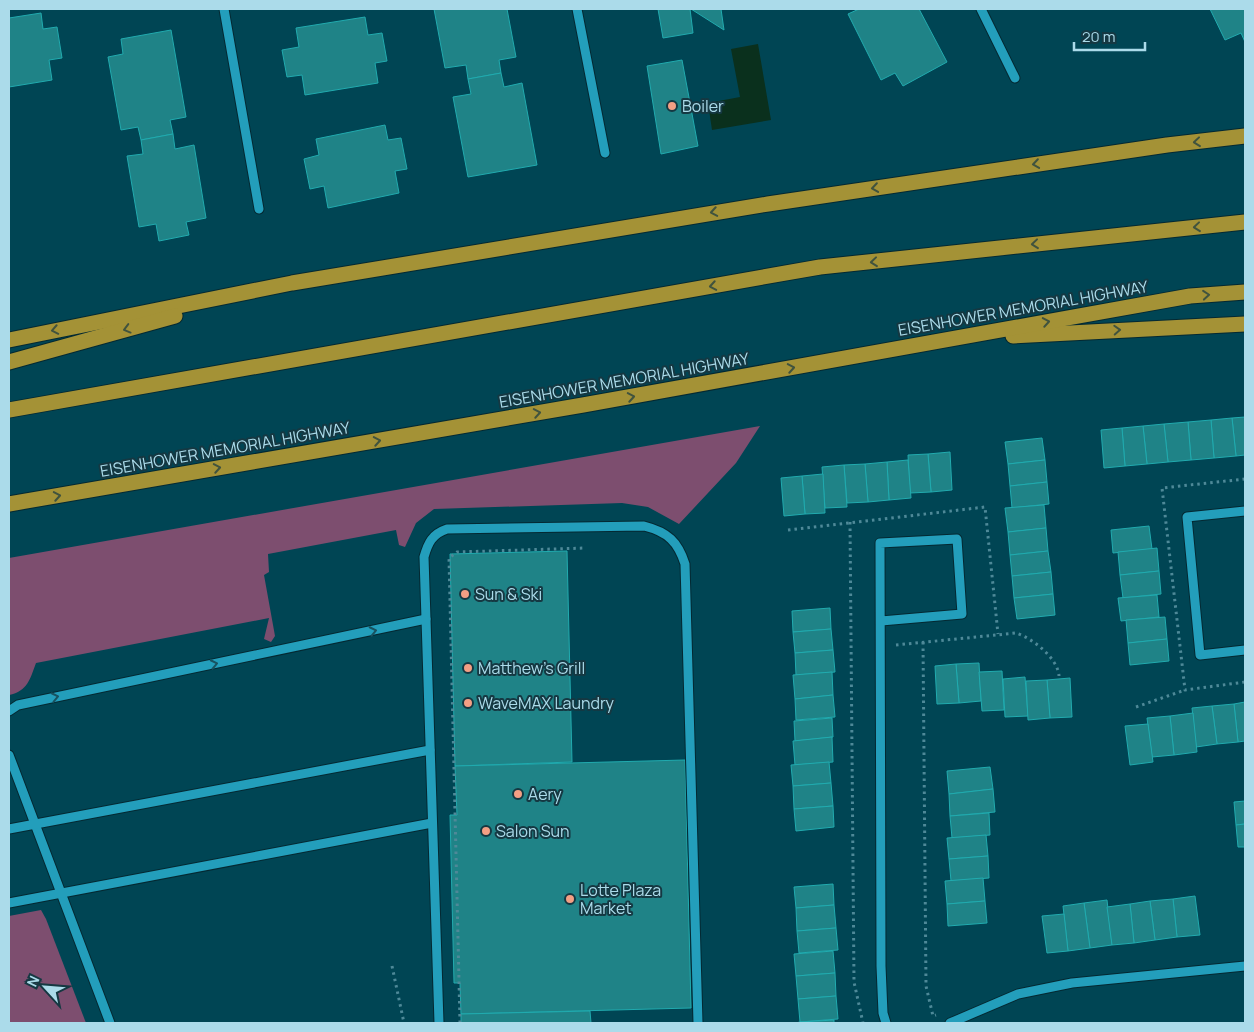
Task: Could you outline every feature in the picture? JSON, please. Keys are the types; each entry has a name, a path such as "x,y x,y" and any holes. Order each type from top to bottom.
{"highway":[{"path":"9,340 292,283 768,204 1167,145 1245,136"},
{"path":"9,410 820,267 1245,222"},
{"path":"9,362 292,283"},
{"name":"EISENHOWER MEMORIAL HIGHWAY","path":"9,504 583,406 1190,296 1245,292"},
{"path":"946,339 1245,324"}],"lane":[{"path":"224,9 259,210"},
{"path":"577,9 605,153"},
{"path":"981,9 1015,78"},
{"path":"1245,511 1187,517 1200,655 1245,650"},
{"path":"438,1023 424,557 433,535 447,529 644,526 658,529 672,537 680,548 685,564 698,1023"},
{"path":"880,621 962,614 957,539 880,544 880,621 881,646 881,966 883,1013 886,1023"},
{"path":"9,711 18,705 426,619"},
{"path":"9,829 430,750"},
{"path":"9,755 11,769 35,824 110,1023"},
{"path":"9,903 432,823"},
{"path":"950,1023 1018,994 1072,983 1245,966"}],"path":[{"path":"850,522 854,982 863,1023"},
{"path":"460,1023 449,558 457,552 586,548"},
{"path":"881,646 1016,633 1024,635 1055,662 1059,676"},
{"path":"923,642 926,986 933,1016 941,1012"},
{"path":"1136,707 1185,690"},
{"path":"392,966 404,1023"}],"shaded area":[{"path":"758,44 771,120 712,130 708,103 740,97 731,49"},
{"path":"760,426 736,463 679,524 648,507 622,503 434,509 416,523 405,547 399,545 396,530 268,554 269,572 264,575 275,636 271,642 264,639 269,618 36,663 27,684 20,691 9,695 9,558"},
{"path":"41,910 86,1023 9,1023 9,916"}],"building":[{"path":"434,9 507,9 516,57 499,60 501,73 468,79 466,65 445,68"},
{"path":"658,9 690,9 693,33 663,38"},
{"path":"691,9 721,9 724,30"},
{"path":"859,9 919,9 947,62 903,86 895,73 881,80 848,14"},
{"path":"1210,9 1245,9 1245,42 1241,33 1225,40"},
{"path":"41,13 43,29 57,27 62,58 49,60 52,80 9,87 9,18"},
{"path":"365,17 368,35 382,33 387,61 375,63 378,83 305,95 302,75 287,77 282,50 299,47 296,28"},
{"path":"171,30 186,117 170,120 173,134 141,140 138,127 121,130 108,57 123,54 121,39"},
{"name":"Boiler","path":"682,60 698,146 661,154 647,66"},
{"path":"501,73 504,87 522,83 537,165 468,177 453,97 471,94 468,79"},
{"path":"385,125 388,140 401,138 407,169 395,171 399,193 328,208 324,186 310,189 304,159 319,155 316,139"},
{"path":"173,134 175,149 194,145 206,218 186,222 189,235 159,241 156,224 139,227 127,156 143,154 141,140"},
{"path":"1245,417 1245,455 1236,456 1232,418"},
{"path":"1232,418 1236,456 1214,458 1211,420"},
{"path":"1211,420 1214,458 1191,460 1188,422"},
{"path":"1188,422 1191,460 1168,462 1164,424"},
{"path":"1164,424 1168,462 1147,464 1143,426"},
{"path":"1143,426 1147,464 1125,466 1122,428"},
{"path":"1122,428 1125,466 1104,468 1101,430"},
{"path":"1042,438 1045,460 1008,464 1005,442"},
{"path":"950,452 952,490 931,492 928,454"},
{"path":"928,454 931,492 910,493 908,455"},
{"path":"908,460 911,498 889,500 887,462"},
{"path":"1045,460 1047,482 1010,486 1008,464"},
{"path":"887,462 889,500 868,502 865,464"},
{"path":"865,464 868,502 847,503 844,465"},
{"path":"844,465 847,507 825,508 822,467"},
{"path":"823,474 825,513 805,514 802,476"},
{"path":"802,476 805,514 784,516 781,478"},
{"path":"1047,482 1049,504 1012,508 1010,486"},
{"path":"1044,505 1046,528 1008,532 1005,508"},
{"path":"1149,526 1152,549 1113,553 1111,530"},
{"path":"1046,528 1048,551 1010,555 1008,532"},
{"path":"1157,548 1159,571 1120,575 1118,552"},
{"path":"567,551 572,762 455,766 450,554"},
{"path":"1048,551 1051,572 1012,576 1010,555"},
{"path":"1159,571 1161,594 1123,598 1120,575"},
{"path":"1051,572 1053,594 1014,598 1012,576"},
{"path":"1053,594 1055,615 1017,619 1014,598"},
{"path":"1157,595 1159,617 1121,621 1118,598"},
{"path":"830,608 831,629 793,632 792,611"},
{"path":"1165,617 1167,639 1128,643 1126,620"},
{"path":"831,629 833,650 795,653 793,632"},
{"path":"1167,639 1169,661 1130,665 1128,643"},
{"path":"833,650 835,672 796,675 795,653"},
{"path":"979,663 981,701 959,703 956,664"},
{"path":"956,664 959,703 937,704 935,666"},
{"path":"1002,671 1004,710 982,711 979,672"},
{"path":"832,672 833,695 795,699 793,675"},
{"path":"1025,677 1028,716 1005,717 1003,679"},
{"path":"1070,678 1072,717 1050,718 1047,680"},
{"path":"1047,680 1050,718 1028,720 1026,681"},
{"path":"833,695 835,717 796,720 795,699"},
{"path":"1245,702 1245,741 1238,742 1234,704"},
{"path":"1234,704 1238,742 1217,744 1212,706"},
{"path":"1212,706 1217,744 1196,747 1192,708"},
{"path":"1193,713 1197,752 1174,755 1170,716"},
{"path":"1170,716 1174,755 1152,757 1147,718"},
{"path":"832,718 833,737 795,741 794,721"},
{"path":"1148,724 1153,762 1130,765 1125,726"},
{"path":"832,737 833,762 795,765 793,741"},
{"name":"Lotte Plaza Market","path":"685,760 691,1008 461,1014 460,983 454,983 450,815 457,815 455,766"},
{"path":"829,762 831,783 793,786 791,765"},
{"path":"990,767 993,789 949,794 947,771"},
{"path":"831,783 833,806 794,809 793,786"},
{"path":"993,789 995,812 950,816 949,794"},
{"path":"1245,801 1245,824 1236,825 1234,802"},
{"path":"833,806 834,827 796,831 794,809"},
{"path":"989,813 990,835 952,838 950,816"},
{"path":"1245,824 1245,847 1238,847 1236,825"},
{"path":"986,835 988,856 949,859 947,838"},
{"path":"988,856 989,878 951,881 949,859"},
{"path":"983,878 985,901 947,904 945,881"},
{"path":"833,884 834,905 796,908 794,887"},
{"path":"1195,896 1200,935 1177,937 1173,899"},
{"path":"1173,899 1177,937 1155,940 1150,901"},
{"path":"1107,900 1112,945 1090,948 1084,903"},
{"path":"985,901 987,923 948,926 947,904"},
{"path":"1150,901 1155,940 1134,943 1130,904"},
{"path":"1084,903 1090,948 1068,951 1063,906"},
{"path":"1130,904 1134,943 1112,945 1107,907"},
{"path":"834,905 836,928 797,931 796,908"},
{"path":"1064,914 1068,951 1047,953 1042,916"},
{"path":"836,928 838,950 799,953 797,931"},
{"path":"833,951 835,973 796,976 794,954"},
{"path":"835,973 836,996 798,999 796,976"},
{"path":"836,996 838,1019 800,1022 798,999"},
{"path":"590,1011 591,1023 461,1023 461,1014"},
{"path":"834,1020 834,1023 795,1023 800,1022"}],"place":[{"name":"Boiler","path":"672,106"},
{"name":"Sun & Ski","path":"465,594"},
{"name":"Matthew's Grill","path":"468,668"},
{"name":"WaveMAX Laundry","path":"468,703"},
{"name":"Aery","path":"518,794"},
{"name":"Salon Sun","path":"486,831"},
{"name":"Lotte Plaza Market","path":"570,899"}]}
